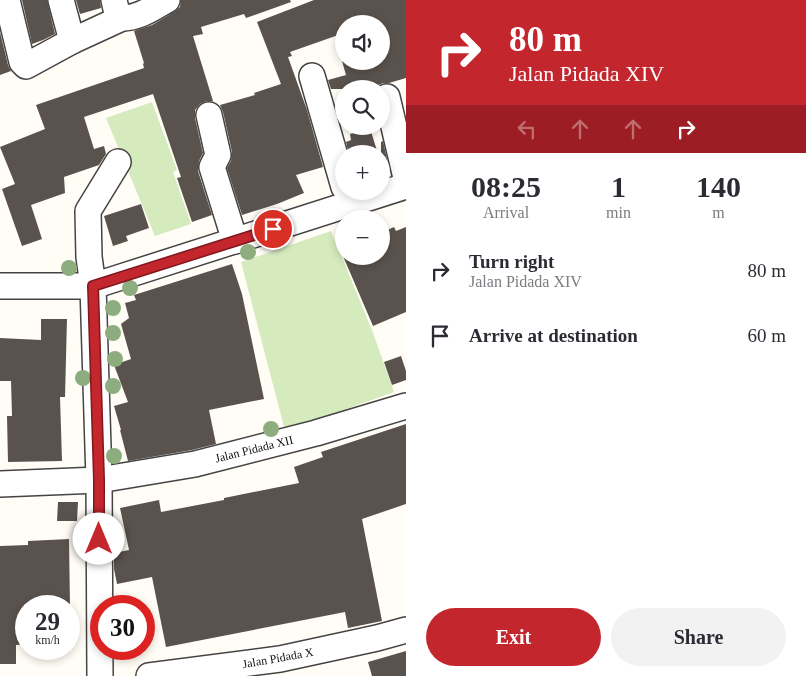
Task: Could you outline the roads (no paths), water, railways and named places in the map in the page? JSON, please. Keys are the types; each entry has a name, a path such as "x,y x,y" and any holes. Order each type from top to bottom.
{"street":[{"path":"7,0 22,62 25,66 72,42 118,9 130,18 142,14 167,0"},
{"path":"61,0 72,42"},
{"path":"312,76 335,156"},
{"path":"390,109 406,178"},
{"path":"209,115 218,155 212,167 235,241"},
{"path":"100,676 99,480 93,286 89,257 88,210 118,162"},
{"path":"390,188 406,186"},
{"path":"0,286 93,286 235,241 335,199"},
{"name":"Jalan Pidada XII","path":"0,484 99,480 195,464 316,433 406,406"},
{"name":"Jalan Pidada X","path":"149,676 280,660 406,630"}]}
